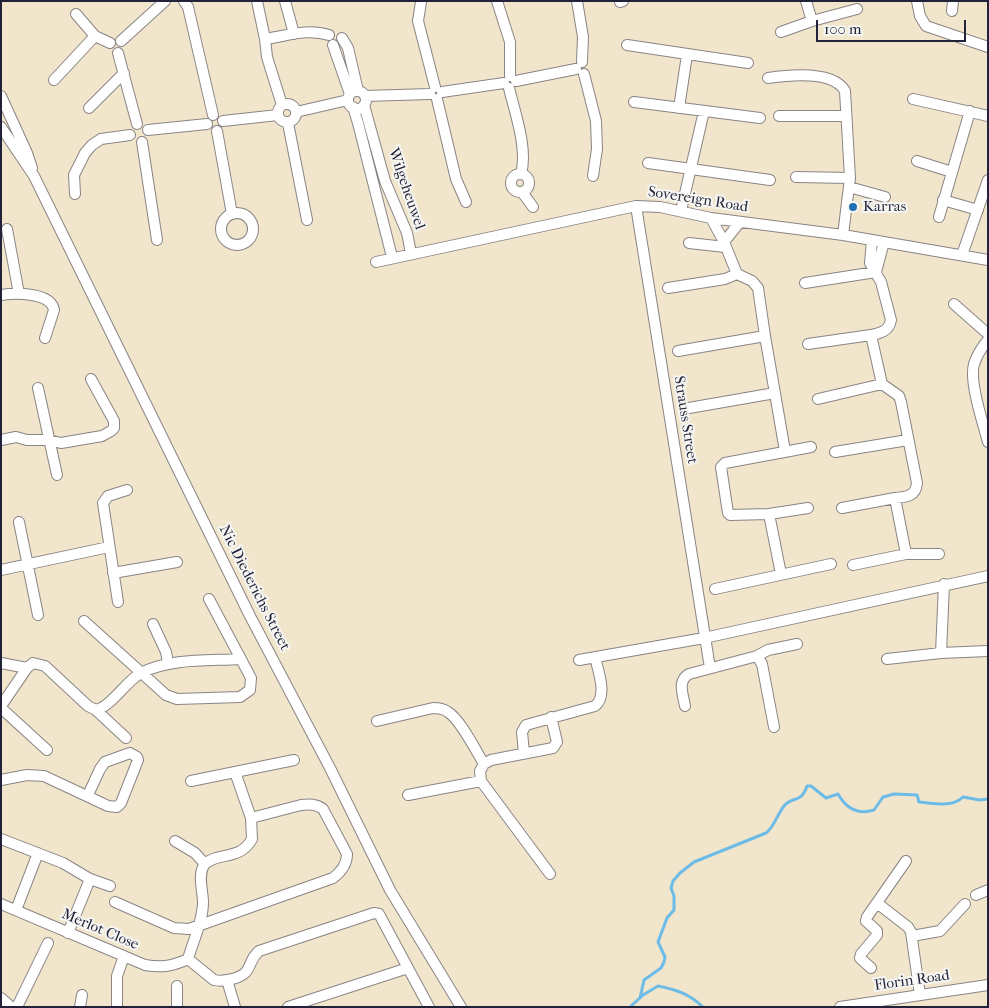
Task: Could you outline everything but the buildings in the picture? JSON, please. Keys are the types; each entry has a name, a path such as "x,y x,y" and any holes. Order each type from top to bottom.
{"street":[{"path":"115,42 165,1"},
{"path":"184,1 188,7 213,115"},
{"path":"223,121 280,110 285,104 293,106 296,112 295,119 288,123 281,121 280,110 267,57 257,1"},
{"path":"286,1 294,34"},
{"path":"497,1 510,42 512,59 510,82 524,160 521,174 512,178 511,185 515,191 522,192 533,208"},
{"path":"577,1 583,38 581,68 596,121 597,149 593,176"},
{"path":"806,1 812,21"},
{"path":"917,1 920,16 926,26 988,47"},
{"path":"421,2 418,21 456,179 466,202"},
{"path":"781,32 812,21 857,9"},
{"path":"76,14 95,36 115,42 122,49 118,53 137,124"},
{"path":"265,39 314,31 329,35 333,32 338,32 348,48 356,99"},
{"path":"329,35 328,40 333,46 356,99"},
{"path":"54,80 95,36"},
{"path":"333,46 338,45 342,38"},
{"path":"627,45 748,63"},
{"path":"679,108 687,55"},
{"path":"296,112 356,99 436,93 510,82 581,68"},
{"path":"89,108 124,73"},
{"path":"768,78 808,75 836,81 842,85 845,91 850,154 849,183 843,235"},
{"name":"Nic Diederichs Street","path":"1,96 27,153 34,176"},
{"name":"Wilgeheuwel","path":"356,99 385,181 407,234 411,253"},
{"name":"Wilgeheuwel","path":"356,99 358,123 392,257"},
{"path":"913,99 988,116"},
{"path":"634,102 760,118"},
{"path":"681,211 704,111"},
{"path":"938,216 970,111"},
{"path":"213,115 220,116 223,121 222,127 217,131 210,130 207,124 208,118 213,115"},
{"path":"779,116 846,116"},
{"path":"288,123 307,220"},
{"path":"137,124 144,125 148,130 147,138 142,142 135,141 130,135 131,128 137,124"},
{"path":"148,130 207,124"},
{"name":"Nic Diederichs Street","path":"1,127 34,176 246,608 330,768 390,890 461,1007"},
{"path":"217,131 232,214"},
{"path":"76,194 74,175 85,153 92,145 100,139 130,135"},
{"path":"142,142 157,240"},
{"path":"917,161 952,172"},
{"path":"648,163 770,180"},
{"path":"796,176 849,183 885,197"},
{"path":"962,255 988,180"},
{"path":"943,200 978,210"},
{"name":"Sovereign Road","path":"376,262 392,257 636,206 660,207 711,218 843,235 988,260"},
{"name":"Strauss Street","path":"636,206 710,668"},
{"path":"711,218 737,274 752,281 758,288 785,451"},
{"path":"724,244 740,222"},
{"path":"7,229 19,294"},
{"path":"808,344 871,335 885,330 890,325 891,320 881,282 869,262 872,240"},
{"path":"876,272 884,242"},
{"path":"689,243 724,244"},
{"path":"805,282 876,272"},
{"path":"668,288 726,279 737,274"},
{"path":"1,294 41,297 52,304 54,310 45,338"},
{"path":"954,304 988,334"},
{"path":"842,508 907,497 916,490 917,483 899,396 882,384 871,335"},
{"path":"678,351 765,336"},
{"path":"988,340 980,350 974,365 973,378 988,442"},
{"path":"1,440 16,437 27,440 50,440 61,443 102,436 111,431 114,428 114,422 91,379"},
{"path":"818,398 882,384"},
{"path":"38,388 56,475"},
{"path":"689,408 775,393"},
{"path":"835,452 908,440"},
{"path":"808,508 769,514 730,515 722,467 725,464 811,447"},
{"path":"118,602 103,503 108,496 127,490"},
{"path":"895,498 906,554"},
{"path":"769,514 781,574"},
{"path":"19,522 38,615"},
{"path":"1,570 109,546"},
{"path":"853,565 906,554 939,554"},
{"path":"113,573 177,562"},
{"path":"715,589 831,564"},
{"path":"579,660 704,638 944,584 988,576"},
{"path":"941,653 944,584"},
{"path":"84,621 166,695 172,698 240,698 250,690 251,678 209,599"},
{"path":"153,624 166,652 168,663"},
{"path":"685,706 682,679 689,674 757,656 768,650 797,644"},
{"path":"887,659 941,653 988,651"},
{"path":"757,656 762,664 774,727"},
{"path":"524,753 522,732 526,725 595,706 601,700 595,657"},
{"path":"96,710 104,706 141,673 168,663 241,659"},
{"path":"1,663 27,668"},
{"path":"47,750 1,707 27,668 33,663 44,666 126,738"},
{"path":"376,721 433,708 441,708 458,722 484,764"},
{"path":"550,874 481,781 480,771 484,764 491,760 556,746 557,742 551,717"},
{"path":"1,780 27,775 44,776 108,806 117,807 121,803 138,760 136,757 130,753 105,762 88,796"},
{"path":"192,781 294,760"},
{"path":"205,864 238,853 249,845 252,839 250,818 236,772"},
{"path":"408,795 481,781"},
{"path":"115,902 182,930 333,878 344,867 347,854 323,810 318,806 310,804 301,805 250,818"},
{"path":"1,839 63,863 90,879 110,886"},
{"path":"175,841 195,853 205,864"},
{"path":"16,910 38,853"},
{"path":"871,968 860,956 877,935 877,931 866,919 906,861"},
{"path":"205,864 202,880 203,903 188,959 214,980 227,980 242,976 259,951 374,912 380,914 430,1007"},
{"path":"68,933 90,879"},
{"path":"976,895 988,890"},
{"path":"876,903 908,927 912,936 920,995"},
{"path":"912,936 940,931 965,904"},
{"name":"Merlot Close","path":"2,905 145,965 166,967 176,965 188,959"},
{"path":"17,1007 48,943"},
{"path":"116,1007 117,976 124,956"},
{"path":"288,1007 408,968"},
{"path":"227,980 236,1007"},
{"path":"177,986 177,1007"},
{"name":"Florin Road","path":"840,1007 988,986"},
{"path":"80,1007 82,995"},
{"path":"1,998 11,1007"}],"waterway":[{"path":"640,998 644,980 661,968 664,962 665,957 658,942 667,918 674,910 674,896 671,888 673,881 694,862 766,833 784,806 790,801 799,798 805,792 807,786 811,786 826,798 838,794 849,807 863,812 874,810 883,797 894,794 917,795 919,802 937,804 954,803 963,797 980,800 988,799"},
{"path":"630,1007 643,995 658,986 683,993 703,1007"}],"place":[{"name":"Karras","path":"853,207"}]}
